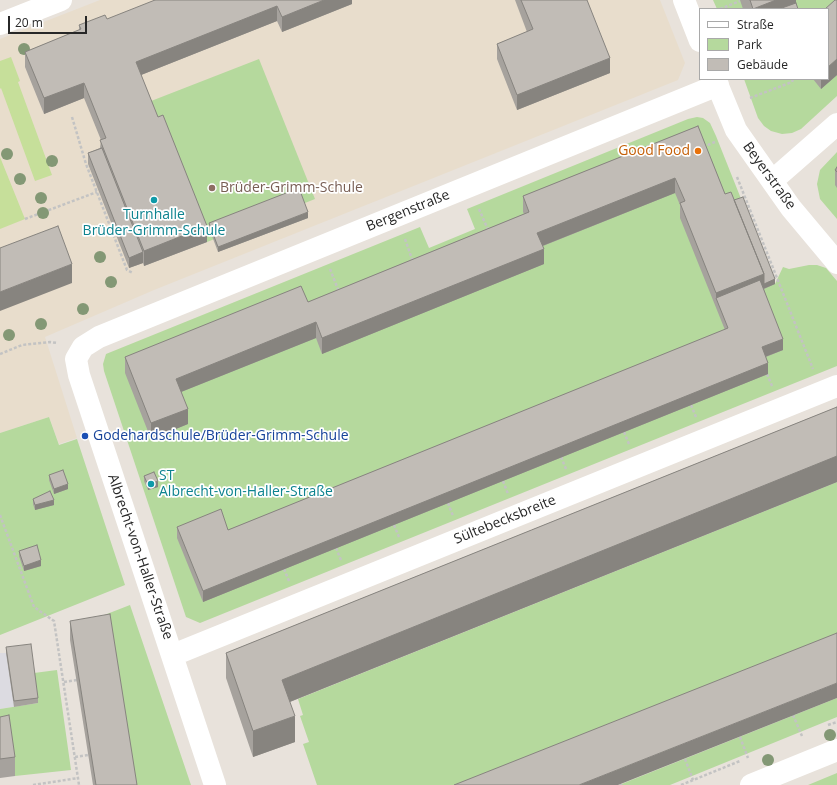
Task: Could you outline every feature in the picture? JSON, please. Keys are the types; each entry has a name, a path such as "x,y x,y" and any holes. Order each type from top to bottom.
{"street":[{"path":"0,24 61,0"},
{"path":"684,0 699,38"},
{"name":"Beyerstraße","path":"716,82 736,130 791,208 837,264"},
{"name":"Bergenstraße","path":"91,342 470,186 716,82"},
{"path":"772,181 837,124"},
{"name":"Albrecht-von-Haller-Straße","path":"91,342 76,359 79,375 216,785"},
{"name":"Sültebecksbreite","path":"173,655 830,389"},
{"path":"751,785 837,750"}],"path":[{"path":"722,8 740,1"},
{"path":"727,107 792,82 793,80"},
{"path":"72,117 86,164 127,270 132,273"},
{"path":"736,174 774,277 830,389"},
{"path":"470,186 490,235"},
{"path":"25,219 97,192"},
{"path":"745,210 749,209"},
{"path":"396,216 415,266"},
{"path":"320,247 341,296"},
{"path":"0,354 22,345 50,342 91,342"},
{"path":"0,515 34,607 54,621 79,785"},
{"path":"64,682 77,680"},
{"path":"793,716 802,736"},
{"path":"740,737 748,758"},
{"path":"75,757 88,755"},
{"path":"685,759 693,780"},
{"path":"33,785 78,778"}],"shaded area":[{"name":"Brüder-Grimm-Schule","path":"100,0 660,0 685,63 678,80 154,290 45,337 77,438 59,444 49,417 0,433 0,39"},
{"path":"0,653 6,653 38,703 0,709"}],"green space":[{"path":"713,0 837,0 837,96 801,129 792,133 782,134 771,131 764,126 758,118 744,80 829,80 829,8 717,8"},
{"path":"11,57 20,81 18,82 52,175 35,181 1,88 0,89 0,61"},
{"path":"259,59 315,199 207,242 163,131 146,103"},
{"path":"697,117 703,118 710,123 775,284 783,267 789,269 809,265 817,265 826,268 837,281 837,366 200,623 186,617 104,371 103,364 106,354 420,227 429,248 475,229 467,209 688,119"},
{"path":"837,152 837,219 820,199 817,184 820,170"},
{"path":"0,157 25,219 0,229"},
{"path":"49,417 59,445 77,439 125,585 0,635 0,433"},
{"path":"837,482 837,648 493,785 317,785 303,744 309,742 300,716 303,715 298,699"},
{"path":"130,605 191,785 134,785 71,628"},
{"path":"57,670 71,770 15,776 9,735 0,736 0,709 38,703 34,673"},
{"path":"837,698 837,717 670,785 619,785"},
{"path":"837,773 837,785 808,785"}],"building":[{"path":"155,0 324,0 282,17 277,6 136,62 158,117 163,115 207,226 144,251 100,140 106,138 84,83 44,98 25,52 81,29 79,25 105,15 107,19"},
{"path":"521,0 587,0 610,58 517,95 497,44 533,29"},
{"path":"750,0 776,0 756,8 753,8"},
{"path":"837,0 837,59 829,66 829,8 826,8"},
{"path":"796,3 798,8 782,8"},
{"path":"698,126 725,194 731,192 764,274 716,293 680,203 685,201 675,178 537,233 544,249 322,338 316,322 176,379 188,409 151,423 125,357 301,286 308,302 529,212 523,196"},
{"path":"102,148 143,252 129,258 88,153"},
{"path":"299,188 308,212 218,247 209,223"},
{"path":"743,197 775,279 764,284 764,274 734,200"},
{"path":"58,226 72,264 0,292 0,248"},
{"path":"760,280 783,339 762,347 768,363 203,591 177,527 221,509 228,530 728,328 716,298"},
{"path":"837,407 837,456 282,680 295,716 253,731 226,653"},
{"path":"63,470 68,484 54,489 49,475"},
{"path":"154,472 158,481 148,485 144,476"},
{"path":"50,491 54,500 35,505 33,499"},
{"path":"37,545 41,560 24,566 19,551"},
{"path":"110,614 137,785 96,785 70,621"},
{"path":"837,633 837,683 579,785 454,785"},
{"path":"31,644 38,698 14,701 6,647"},
{"path":"9,715 15,757 0,759 0,717"}],"place":[{"name":"Good Food","path":"698,151"},
{"name":"Brüder-Grimm-Schule","path":"212,188"},
{"name":"Turnhalle Brüder-Grimm-Schule","path":"154,200"},
{"name":"Godehardschule/Brüder-Grimm-Schule","path":"85,436"},
{"name":"ST Albrecht-von-Haller-Straße","path":"151,484"}]}
